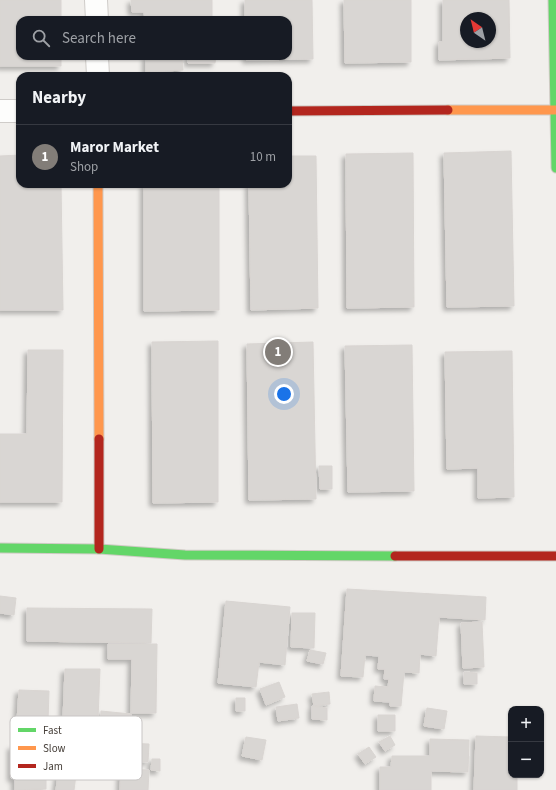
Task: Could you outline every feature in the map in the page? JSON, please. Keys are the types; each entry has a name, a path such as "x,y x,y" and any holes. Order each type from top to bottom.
{"street":[{"path":"96,0 97,16"},
{"path":"553,0 556,168"},
{"path":"97,60 98,72"},
{"path":"292,110 555,110"},
{"path":"0,112 16,111"},
{"path":"98,188 99,548"},
{"path":"0,548 99,548 185,555 556,556"}],"building":[{"path":"0,0 61,0 61,16 16,16 16,60 61,60 61,66 0,66"},
{"path":"131,0 212,0 212,16 144,16 144,12 132,12"},
{"path":"245,0 312,0 313,59 292,59 292,16 245,16"},
{"path":"344,0 411,0 411,62 345,63"},
{"path":"443,0 509,0 510,58 439,60 439,42 443,42"},
{"path":"146,60 182,60 183,70 146,72"},
{"path":"188,60 215,60 215,63 188,63"},
{"path":"511,151 514,306 447,307 444,153"},
{"path":"413,153 414,307 347,308 346,154"},
{"path":"16,155 16,188 61,188 63,310 0,310 0,156"},
{"path":"292,156 316,156 318,308 251,310 249,188 292,188"},
{"path":"144,188 219,188 219,310 144,311"},
{"path":"218,341 218,502 153,503 152,342"},
{"path":"313,342 316,499 249,500 247,344"},
{"path":"412,345 414,491 348,492 345,346"},
{"path":"28,350 63,350 62,502 0,502 0,434 27,434"},
{"path":"512,351 514,497 478,498 478,468 447,469 445,352"},
{"path":"319,466 332,466 332,489 320,489"},
{"path":"347,589 486,597 485,620 439,617 436,656 420,654 419,673 404,672 401,706 390,706 390,702 374,701 375,686 388,687 389,679 384,679 385,669 378,669 379,656 365,655 363,677 341,676"},
{"path":"0,596 16,598 14,615 0,613"},
{"path":"226,601 290,607 285,665 259,662 256,687 218,683"},
{"path":"27,608 152,609 151,643 27,641"},
{"path":"292,613 315,613 314,648 291,647"},
{"path":"482,622 484,667 463,668 461,623"},
{"path":"108,644 157,644 156,713 131,713 132,659 108,659"},
{"path":"310,650 326,653 323,664 307,661"},
{"path":"65,669 100,669 98,716 63,716"},
{"path":"464,672 477,673 477,684 464,684"},
{"path":"279,682 285,697 266,705 260,689"},
{"path":"19,690 49,691 48,716 17,716"},
{"path":"329,692 330,704 314,706 312,694"},
{"path":"236,698 245,698 245,711 236,711"},
{"path":"297,704 299,718 278,721 276,707"},
{"path":"312,706 327,708 327,720 312,719"},
{"path":"427,708 447,711 444,729 424,726"},
{"path":"101,711 131,714 131,716 101,716"},
{"path":"378,715 395,715 395,731 378,731"},
{"path":"390,736 395,745 385,751 379,742"},
{"path":"476,736 508,737 508,778 517,778 517,790 474,790"},
{"path":"246,737 266,740 262,760 242,756"},
{"path":"430,739 469,740 468,772 431,771 431,790 380,790 380,767 391,767 392,756 430,756"},
{"path":"142,744 149,744 148,762 142,762"},
{"path":"369,747 376,757 365,764 358,754"},
{"path":"152,759 160,759 160,771 151,770"},
{"path":"142,770 149,770 148,790 120,790 120,780 142,780"},
{"path":"15,780 46,780 46,789 15,790"},
{"path":"57,780 75,780 74,790 56,790"}],"traffic: fast":[{"path":"553,0 556,168"},
{"path":"0,548 99,549 185,555 395,556"}],"traffic: slow":[{"path":"448,110 556,110"},
{"path":"98,188 99,439"}],"traffic: jam":[{"path":"292,111 448,110"},
{"path":"99,439 99,549"},
{"path":"395,556 556,556"}],"place":[{"name":"Maror Market","path":"278,352"}]}
